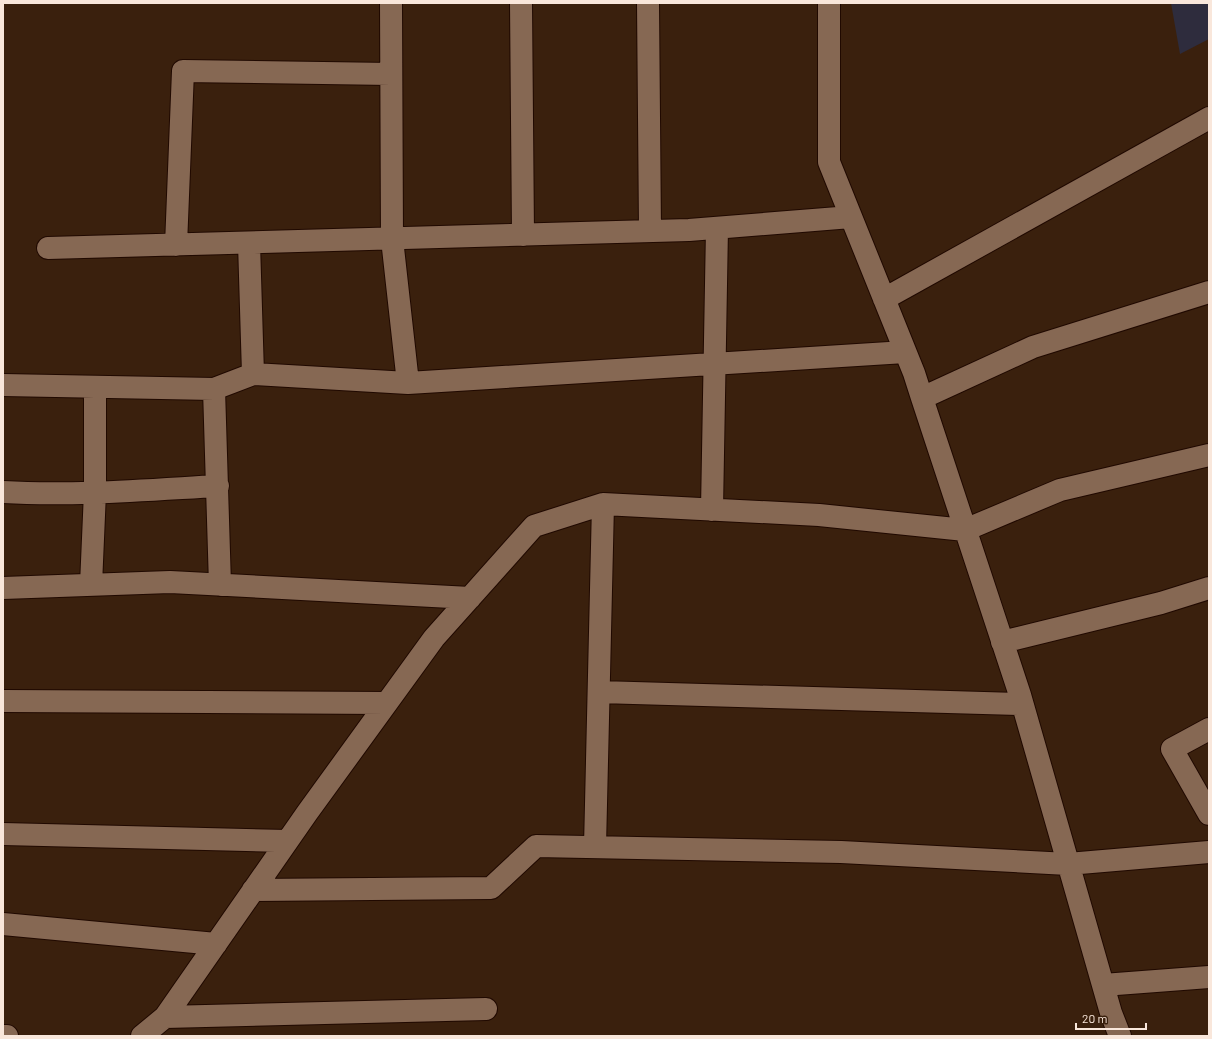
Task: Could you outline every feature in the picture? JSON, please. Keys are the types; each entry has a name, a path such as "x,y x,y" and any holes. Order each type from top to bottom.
{"street":[{"path":"391,3 392,238 408,383"},
{"path":"521,3 523,235"},
{"path":"648,3 650,231"},
{"path":"829,3 829,162 922,398 1022,704 1103,986 1120,1036"},
{"path":"176,245 183,72 391,74"},
{"path":"884,299 1209,118"},
{"path":"48,248 650,231 717,228 851,217"},
{"path":"712,510 717,228"},
{"path":"249,242 253,374"},
{"path":"922,398 1033,347 1209,292"},
{"path":"3,385 214,390 253,374 408,383 905,352"},
{"path":"91,585 95,492 95,387"},
{"path":"214,390 220,585"},
{"path":"142,1036 165,1017 287,841 434,638 534,526 603,504 819,516 965,530 1060,490 1209,455"},
{"path":"3,492 95,492 218,486"},
{"path":"595,847 603,504"},
{"path":"3,588 170,582 470,598"},
{"path":"1002,642 1161,603 1209,588"},
{"path":"599,692 1022,704"},
{"path":"3,701 386,703"},
{"path":"1209,729 1172,749 1209,814"},
{"path":"3,834 287,841"},
{"path":"253,890 491,888 536,846 841,852 1068,864 1209,852"},
{"path":"3,924 216,944"},
{"path":"1103,986 1209,977"},
{"path":"165,1017 486,1009"}],"shaded area":[{"path":"1171,3 1209,3 1209,39 1180,54"}]}
